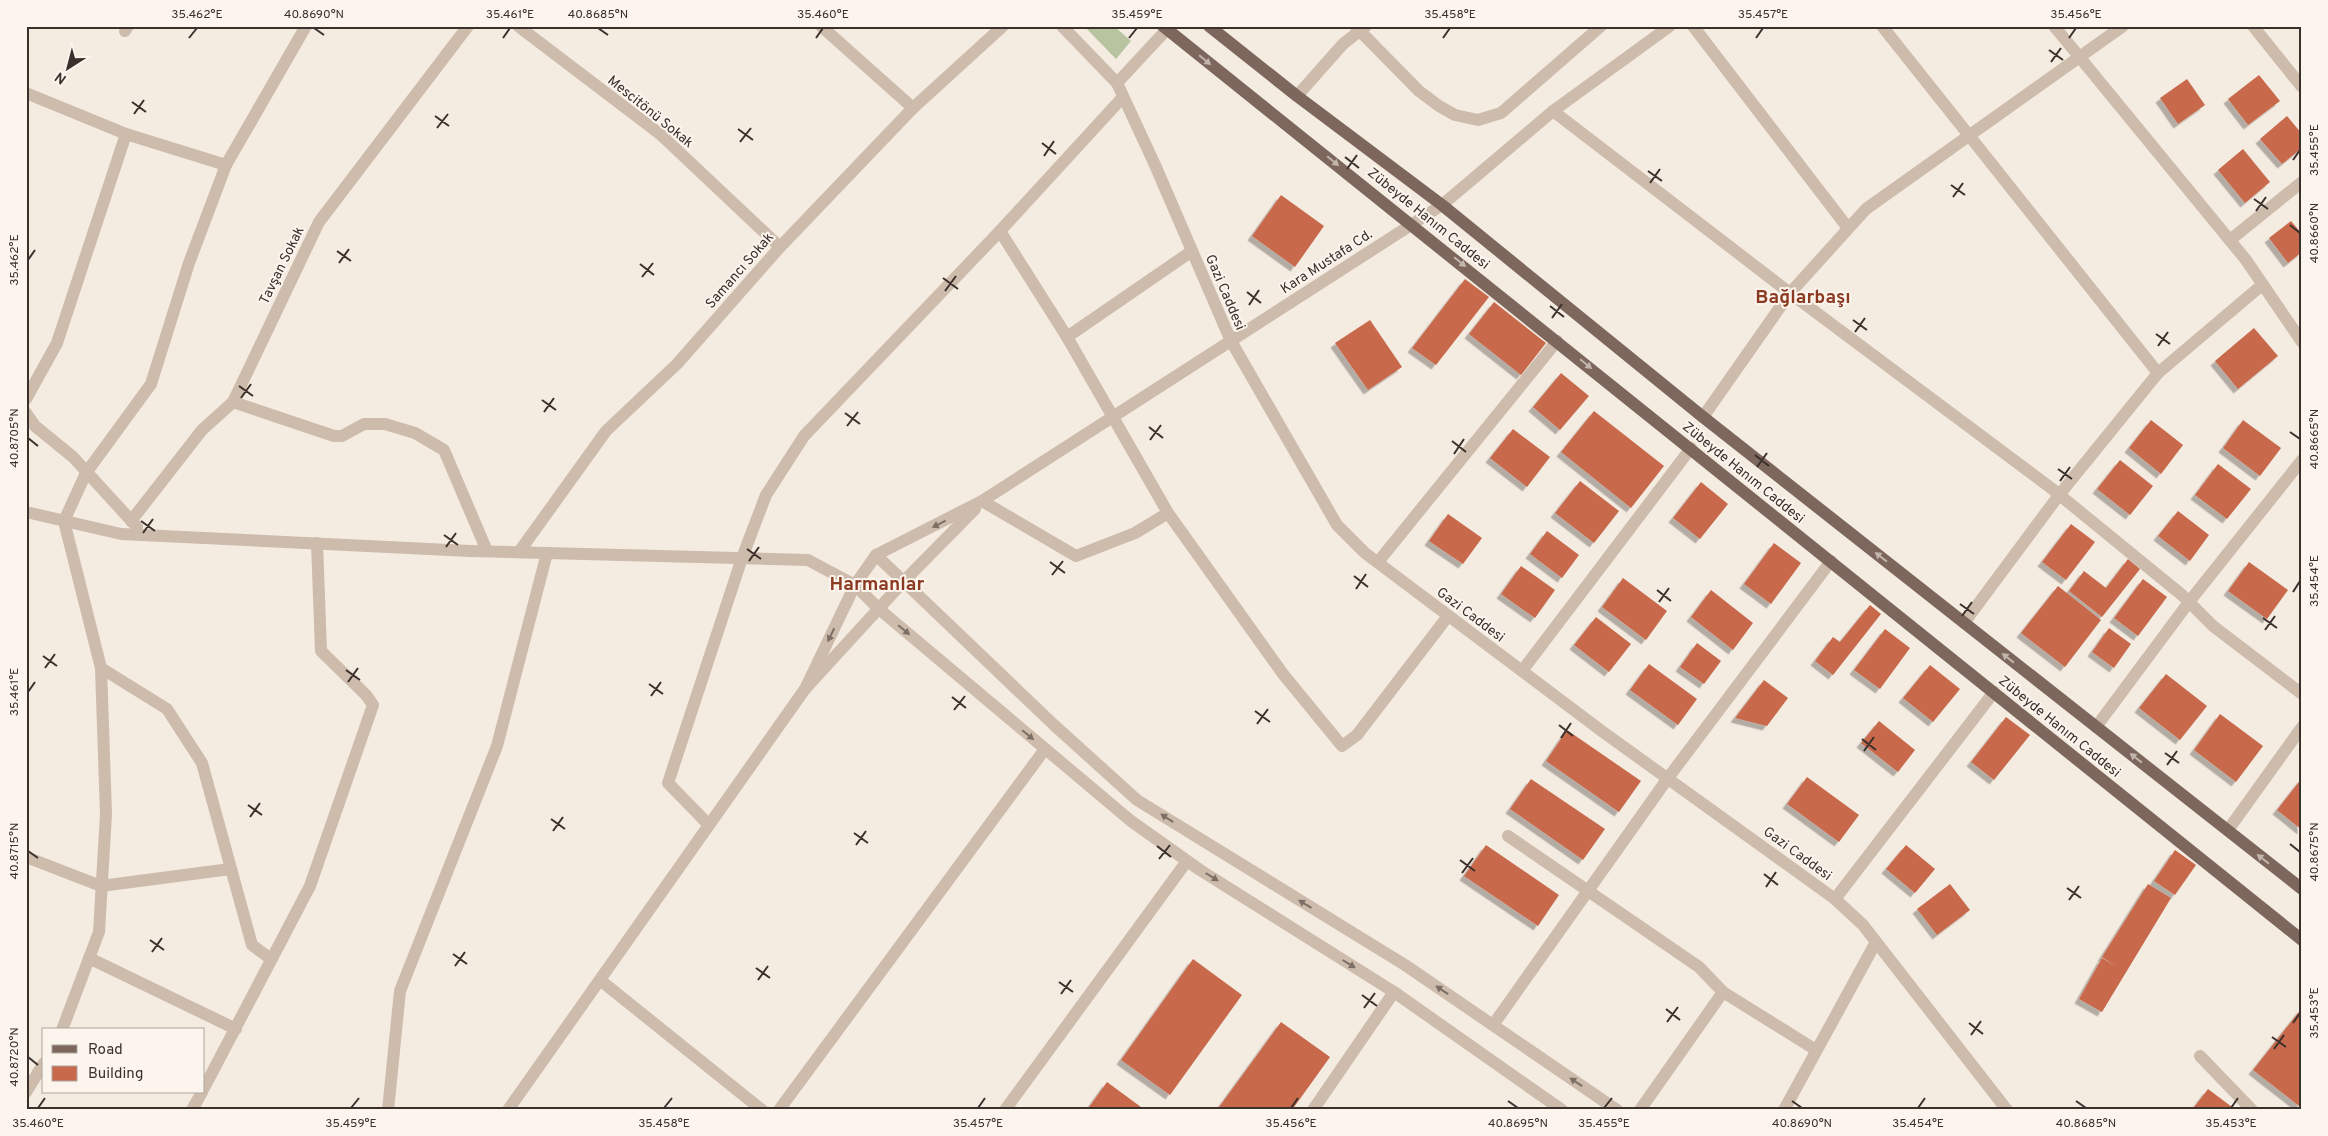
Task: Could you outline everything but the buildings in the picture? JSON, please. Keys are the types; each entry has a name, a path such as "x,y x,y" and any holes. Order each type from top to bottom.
{"main road":[{"path":"1209,26 1296,96 1442,205 1703,417 2302,889"},
{"name":"Zübeyde Hanım Caddesi","path":"1167,27 2302,940"}],"street":[{"path":"63,1028 99,932 106,814 101,668 64,521 86,473 151,384 189,263 226,165 306,26"},
{"name":"Tavşan Sokak","path":"131,521 202,430 233,402 319,222 468,26"},
{"name":"Mescitönü Sokak","path":"518,26 660,134 780,247"},
{"path":"821,26 913,108"},
{"name":"Samancı Sokak","path":"519,552 606,431 677,364 780,247 913,108 1003,26"},
{"name":"Gazi Caddesi","path":"1062,26 1117,82 1156,165 1231,341 1337,525 1378,562 1448,616 1835,899 1863,925 2007,1110"},
{"path":"1296,96 1360,28 1419,91 1455,115 1478,120 1501,114 1600,26"},
{"name":"Kara Mustafa Cd.","path":"982,502 1442,205 1553,111 1670,26"},
{"path":"1693,26 1848,228"},
{"path":"1882,26 2158,373"},
{"path":"2054,26 2230,240 2302,342"},
{"path":"1703,417 1790,293 1866,209 2123,26"},
{"path":"2253,26 2302,87"},
{"path":"1117,82 1167,27"},
{"path":"26,93 126,134 226,165"},
{"path":"709,825 668,783 742,558 766,495 804,436 1000,231 1123,98"},
{"path":"1553,111 1790,293 2060,495 2189,602 2213,626 2302,694"},
{"path":"26,399 57,343 126,134"},
{"path":"2230,240 2302,182"},
{"path":"1000,231 1067,337 1168,513 1283,674 1342,746 1357,735 1448,616"},
{"path":"1067,337 1192,251"},
{"path":"1964,623 2060,495 2158,373 2262,285"},
{"path":"1378,562 1557,341"},
{"path":"233,402 334,436 342,436 364,424 384,424 415,433 444,450 487,551"},
{"path":"26,412 35,426 73,457 144,535"},
{"path":"1522,671 1691,448"},
{"path":"2096,727 2189,602 2302,460"},
{"path":"982,502 1076,556 1135,534 1168,513"},
{"path":"805,689 855,585 876,556 982,502"},
{"path":"508,1110 805,689 879,608 982,502"},
{"path":"26,512 121,534 487,551 808,560 855,585 879,608 1131,821 1187,861 1394,992 1562,1110"},
{"path":"205,1086 310,886 373,705 366,695 322,651 317,544"},
{"path":"388,1110 400,991 497,746 547,553"},
{"path":"876,556 1054,725 1137,800 1405,965 1616,1110"},
{"path":"1492,1025 1588,893 1668,778 1831,561"},
{"path":"101,668 167,709 202,763 252,945 271,959"},
{"path":"1835,899 1994,692"},
{"path":"2228,830 2302,727"},
{"path":"779,1110 1045,749"},
{"path":"1508,836 1588,893 1699,967 1723,992 1816,1050"},
{"path":"26,857 102,886 230,869"},
{"path":"1005,1110 1187,861"},
{"path":"1784,1110 1876,942"},
{"path":"89,958 236,1029"},
{"path":"600,980 762,1110"},
{"path":"1313,1110 1394,992"},
{"path":"1640,1110 1723,992"},
{"path":"2200,1056 2252,1110"},
{"path":"26,1092 42,1066"},
{"path":"192,1110 201,1094"}],"green space":[{"path":"1084,26 1114,26 1131,41 1116,59"}],"district":[{"name":"Bağlarbaşı","path":"1803,296"},
{"name":"Harmanlar","path":"877,583"}]}
